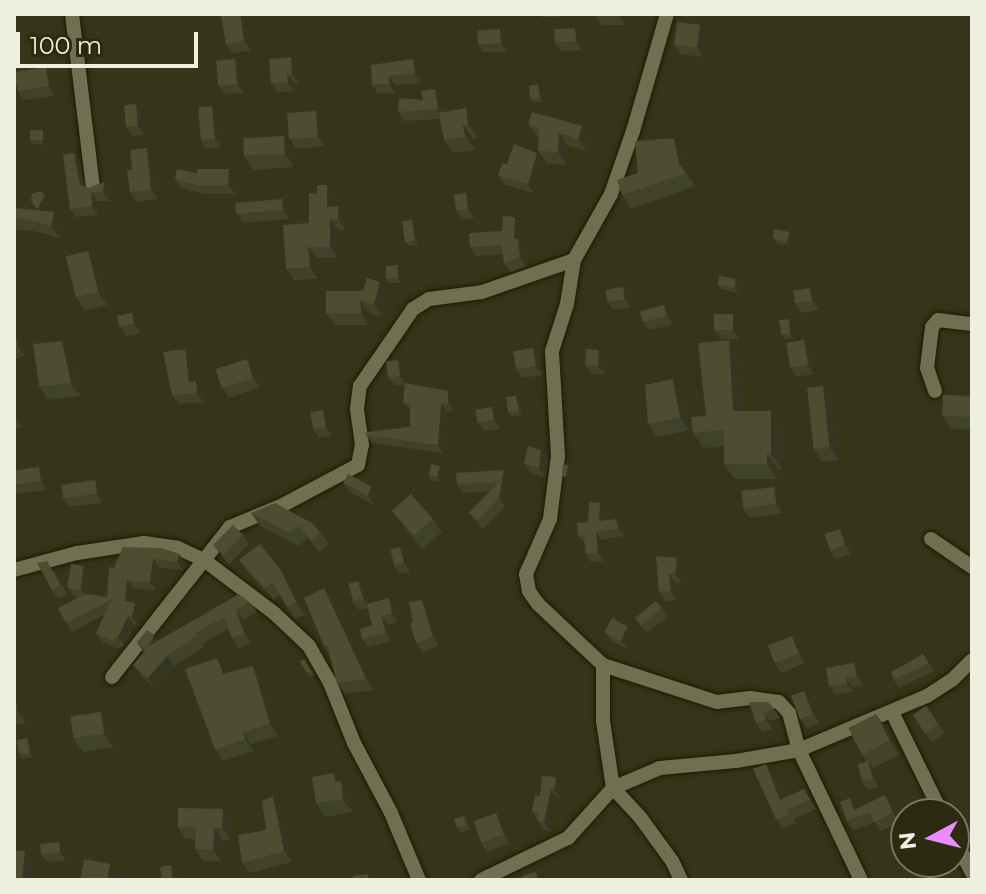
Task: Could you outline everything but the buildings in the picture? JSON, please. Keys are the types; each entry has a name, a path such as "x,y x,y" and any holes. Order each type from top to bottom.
{"street":[{"path":"72,14 93,187"},
{"path":"667,14 611,194 574,260 567,304 552,351 558,456 550,519 526,574 529,591 538,604 603,665 717,702 750,698 779,702 789,713 799,750 861,880"},
{"path":"112,677 230,527 281,506 358,465 362,445 357,409 360,386 413,309 429,299 482,292 574,260"},
{"path":"935,391 927,368 932,327 938,320 972,324"},
{"path":"931,539 972,567"},
{"path":"14,570 77,553 144,543 178,548 204,560 274,613 309,646 391,813 419,880"},
{"path":"481,880 568,838 613,788 660,768 736,761 799,750 893,714 952,680 972,660"},
{"path":"603,665 603,721 613,788 640,817 672,861 681,880"},
{"path":"893,714 934,798"}]}
